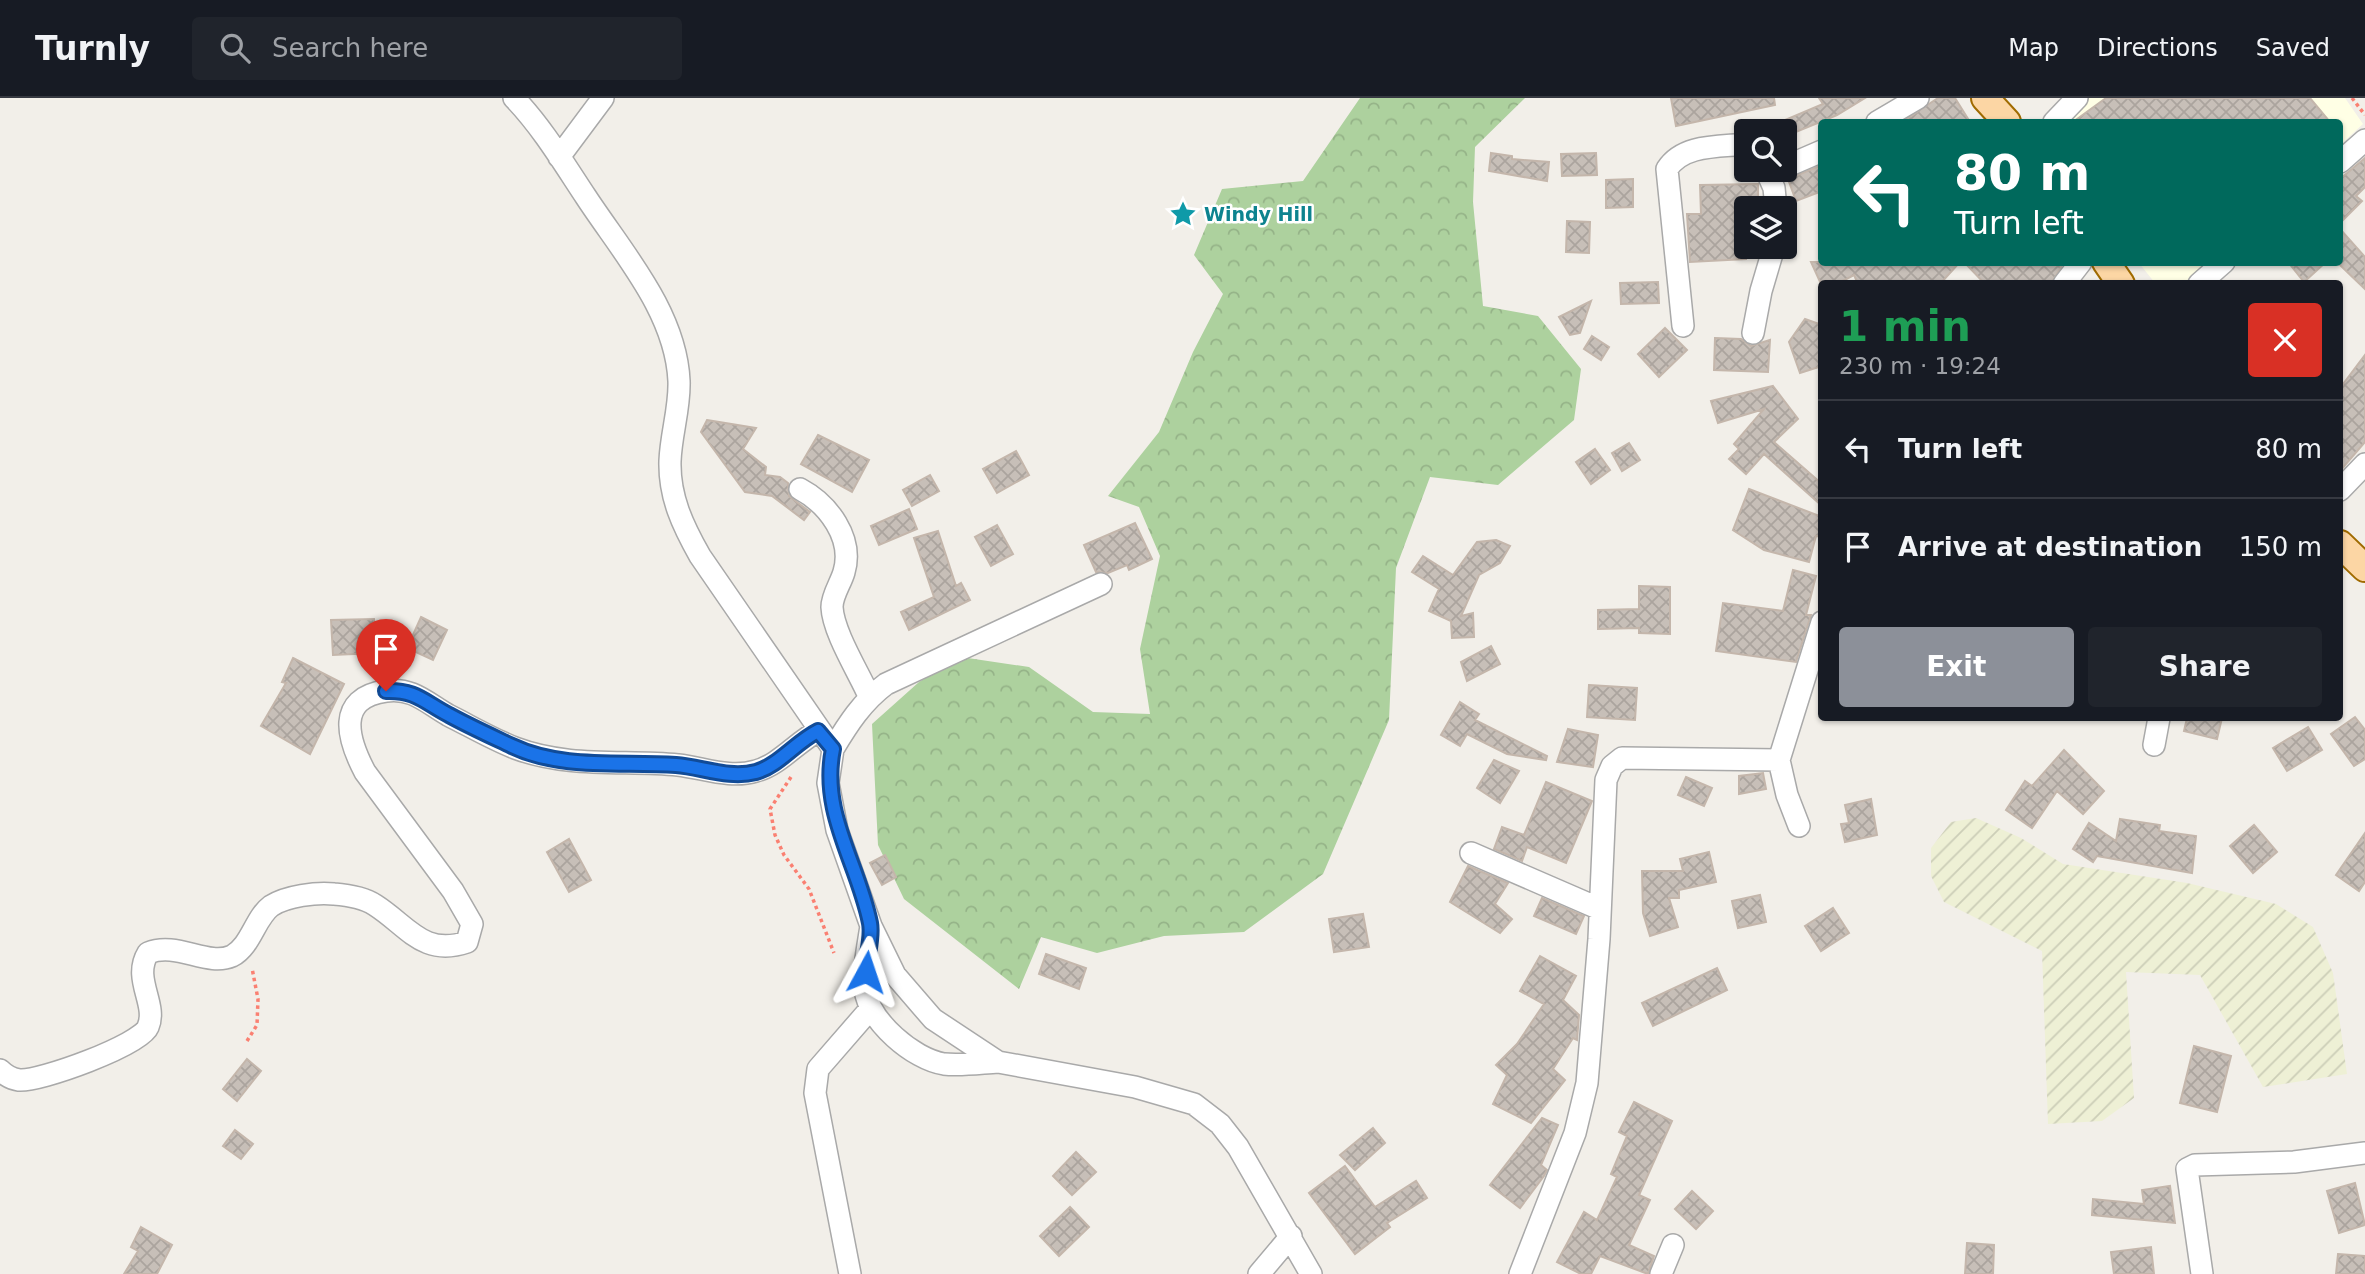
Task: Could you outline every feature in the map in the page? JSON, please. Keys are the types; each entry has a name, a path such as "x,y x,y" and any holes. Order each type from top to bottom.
{"main road":[{"path":"1985,98 2004,119"},
{"path":"2343,549 2365,568"}],"street":[{"path":"514,98 559,157 652,296 670,338 679,380 670,461 673,493 681,523 700,556 818,731 833,749"},
{"path":"559,157 603,98"},
{"path":"1882,119 1918,98"},
{"path":"2057,119 2077,98"},
{"path":"2343,159 2365,140"},
{"path":"1683,326 1667,169 1674,159 1687,152 1734,146"},
{"path":"1797,162 1818,153"},
{"path":"1754,333 1760,291 1769,259"},
{"path":"2067,280 2078,266"},
{"path":"2204,280 2219,266"},
{"path":"2343,487 2365,464"},
{"path":"800,489 816,497 830,512 842,536 845,570 832,607 837,627 869,696"},
{"path":"998,1062 933,1018 895,975 871,926 837,830 828,783 833,749 869,696 902,676 977,644 1101,584"},
{"path":"1799,826 1787,795 1779,760 1818,635"},
{"path":"0,1070 19,1080 38,1078 86,1062 141,1036 148,1028 149,1015 141,970 148,953 165,949 224,958 242,947 270,907 291,898 330,893 374,904 430,945 450,948 467,942 472,924 453,891 365,772 354,752 349,734 349,719 357,703 370,695 403,690 427,700 445,713 515,748 552,758 582,762 677,765 720,773 754,772 767,768 795,744 818,731"},
{"path":"2154,746 2158,721"},
{"path":"1520,1274 1575,1133 1587,1083 1606,780 1612,766 1622,758 1779,760"},
{"path":"1472,853 1600,909"},
{"path":"871,926 865,990 870,1008 891,1033 916,1053 944,1064 998,1062 1123,1084 1194,1104 1220,1124 1238,1147 1311,1274"},
{"path":"850,1274 815,1093 818,1069 870,1008"},
{"path":"2202,1274 2187,1169 2194,1165 2294,1162 2365,1153"},
{"path":"1259,1274 1291,1236"},
{"path":"1661,1274 1673,1245"}],"path":[{"path":"2352,98 2365,116"},
{"path":"796,770 770,809 775,835 784,855 809,890 834,953"},
{"path":"242,947 252,964 258,999 257,1024 247,1041"}],"shaded area":[{"path":"2086,98 2345,98 2363,124 2343,142 2343,119 2068,119"},
{"path":"2141,266 2204,266 2188,280 2153,280"},
{"path":"1976,818 2021,838 2063,864 2187,883 2276,904 2313,927 2333,973 2347,1074 2263,1087 2200,975 2126,972 2134,1098 2102,1121 2048,1124 2042,951 1944,902 1931,876 1931,848 1951,822"}],"green space":[{"path":"1360,98 1525,98 1475,147 1473,202 1483,306 1538,316 1581,369 1574,420 1498,485 1430,477 1396,568 1389,720 1323,874 1244,932 1164,936 1097,953 1041,937 1019,989 904,899 878,845 872,724 919,682 961,657 1029,667 1093,712 1150,714 1140,649 1160,556 1139,507 1108,496 1159,432 1193,352 1223,294 1194,255 1222,189 1303,181"}],"building":[{"path":"1671,98 1774,98 1775,105 1676,126"},
{"path":"1819,98 1865,98 1837,115 1818,119 1818,123 1797,132 1797,119 1787,119 1823,104"},
{"path":"1938,98 1955,98 1968,119 1906,119"},
{"path":"2106,98 2310,98 2328,119 2077,119"},
{"path":"1491,153 1512,156 1512,159 1549,162 1547,181 1489,171"},
{"path":"1596,153 1597,175 1562,176 1561,154"},
{"path":"2365,158 2365,187 2356,196 2362,201 2343,220 2343,176"},
{"path":"1818,167 1818,193 1797,201 1797,196 1794,196 1789,182 1797,182 1797,175"},
{"path":"1633,179 1633,207 1606,208 1606,180"},
{"path":"1758,184 1758,196 1734,196 1734,259 1746,259 1690,262 1687,214 1701,214 1700,185"},
{"path":"1567,221 1590,222 1589,253 1566,252"},
{"path":"2343,232 2365,257 2365,289 2341,266"},
{"path":"1811,262 1818,262 1818,266 1956,266 1944,280 1856,280 1854,275 1845,280 1819,280"},
{"path":"1968,266 2062,266 2053,280 1981,280"},
{"path":"2291,266 2322,266 2306,280 2302,280"},
{"path":"1658,282 1659,303 1621,304 1620,283"},
{"path":"1591,301 1580,333 1570,335 1559,317"},
{"path":"1805,319 1818,324 1818,367 1800,373 1789,342"},
{"path":"1665,328 1687,350 1659,377 1638,354"},
{"path":"1592,336 1609,347 1601,360 1584,349"},
{"path":"1715,338 1741,339 1751,346 1770,340 1768,372 1714,370"},
{"path":"2365,355 2365,442 2343,468 2343,384"},
{"path":"1773,386 1798,419 1774,442 1818,480 1818,502 1764,454 1746,474 1729,459 1739,449 1734,444 1764,409 1718,423 1711,401"},
{"path":"707,420 756,428 743,449 766,467 765,475 780,477 788,483 789,496 810,512 804,520 772,496 745,492 701,432"},
{"path":"818,435 869,460 852,492 801,464"},
{"path":"1629,443 1640,460 1622,471 1612,453"},
{"path":"1595,449 1610,470 1591,484 1576,462"},
{"path":"1016,451 1029,475 997,493 983,469"},
{"path":"930,475 939,491 912,506 903,490"},
{"path":"1749,489 1818,515 1818,536 1809,562 1764,550 1733,530"},
{"path":"909,509 917,529 879,545 871,526"},
{"path":"1135,523 1152,559 1129,570 1127,565 1108,573 1096,572 1084,545"},
{"path":"997,525 1013,554 991,566 975,537"},
{"path":"938,531 956,586 961,583 970,600 909,630 901,612 934,597 914,538"},
{"path":"1496,540 1510,546 1500,563 1479,575 1461,616 1473,613 1474,637 1452,638 1451,621 1429,611 1439,589 1412,572 1423,556 1453,575 1477,542"},
{"path":"1793,570 1816,576 1806,615 1811,615 1796,662 1716,651 1723,603 1783,611"},
{"path":"1639,586 1670,587 1670,634 1639,633 1639,628 1598,629 1598,610 1639,609"},
{"path":"421,617 447,630 433,660 407,648"},
{"path":"374,619 376,653 333,655 331,620"},
{"path":"1491,646 1500,664 1467,681 1461,662"},
{"path":"293,658 344,684 310,754 261,726 286,683 282,682"},
{"path":"1589,685 1637,688 1635,720 1587,717"},
{"path":"1460,702 1479,714 1475,720 1547,756 1546,760 1507,754 1467,734 1460,746 1441,735"},
{"path":"2355,717 2365,730 2365,759 2354,766 2331,734"},
{"path":"2186,721 2221,721 2217,739 2184,731"},
{"path":"2308,727 2322,750 2287,771 2273,748"},
{"path":"1568,729 1598,735 1593,767 1557,762"},
{"path":"2064,750 2104,791 2083,814 2057,791 2032,828 2006,810 2025,781 2032,786"},
{"path":"1494,760 1519,771 1500,803 1477,788"},
{"path":"1763,773 1766,789 1739,794 1739,776"},
{"path":"1686,777 1712,788 1704,806 1678,795"},
{"path":"1546,782 1592,801 1566,863 1527,847 1522,861 1494,849 1502,827 1524,835"},
{"path":"1871,799 1877,835 1845,842 1841,824 1849,823 1845,805"},
{"path":"2120,819 2160,825 2159,831 2196,836 2192,873 2097,856 2093,862 2073,849 2089,823 2116,841"},
{"path":"2254,825 2277,852 2253,873 2230,846"},
{"path":"2365,833 2365,882 2359,891 2336,875"},
{"path":"569,839 591,880 569,892 547,852"},
{"path":"1709,852 1716,882 1679,890 1679,898 1669,898 1678,927 1650,936 1643,913 1642,871 1683,871 1680,859"},
{"path":"885,855 896,877 882,885 870,863"},
{"path":"1468,866 1508,883 1495,904 1512,919 1500,933 1450,902"},
{"path":"1760,895 1766,922 1738,928 1732,901"},
{"path":"1542,898 1584,916 1576,934 1534,916"},
{"path":"1833,908 1849,933 1821,951 1805,926"},
{"path":"1363,914 1369,947 1334,952 1329,919"},
{"path":"1046,954 1086,968 1079,989 1039,974"},
{"path":"1540,956 1576,976 1563,1000 1579,1015 1577,1040 1573,1038 1553,1069 1565,1080 1531,1123 1493,1104 1507,1075 1496,1065 1517,1044 1544,1004 1520,991"},
{"path":"1717,968 1727,990 1653,1026 1642,1003"},
{"path":"2194,1046 2231,1056 2217,1112 2180,1103"},
{"path":"247,1059 261,1071 237,1101 223,1089"},
{"path":"1634,1102 1672,1121 1639,1195 1650,1200 1629,1245 1654,1256 1648,1274 1600,1256 1591,1274 1581,1274 1557,1262 1584,1212 1597,1220 1617,1177 1611,1174 1627,1136 1619,1132"},
{"path":"1542,1118 1558,1125 1541,1165 1547,1170 1520,1208 1490,1185"},
{"path":"1373,1128 1385,1143 1355,1170 1340,1155"},
{"path":"235,1130 253,1144 241,1159 223,1146"},
{"path":"1076,1152 1096,1172 1072,1195 1053,1176"},
{"path":"1345,1166 1375,1207 1416,1181 1427,1198 1387,1223 1390,1227 1355,1254 1309,1193"},
{"path":"2355,1183 2365,1225 2339,1233 2327,1191"},
{"path":"2170,1186 2175,1223 2092,1215 2093,1199 2144,1204 2142,1190"},
{"path":"1692,1191 1713,1211 1696,1229 1675,1209"},
{"path":"1070,1207 1089,1227 1059,1256 1040,1236"},
{"path":"141,1227 172,1245 157,1274 124,1274 138,1251 131,1247"},
{"path":"1967,1243 1994,1245 1993,1274 1965,1274"},
{"path":"2151,1247 2154,1274 2114,1274 2111,1252"},
{"path":"2338,1254 2365,1256 2365,1274 2336,1274"}],"place":[{"name":"Windy Hill","path":"1183,214"}],"route":[{"path":"386,691 403,690 427,700 445,713 515,748 552,758 582,762 677,765 740,774 767,768 795,744 818,731 833,749 828,783 837,830 871,926 866,972"}]}
